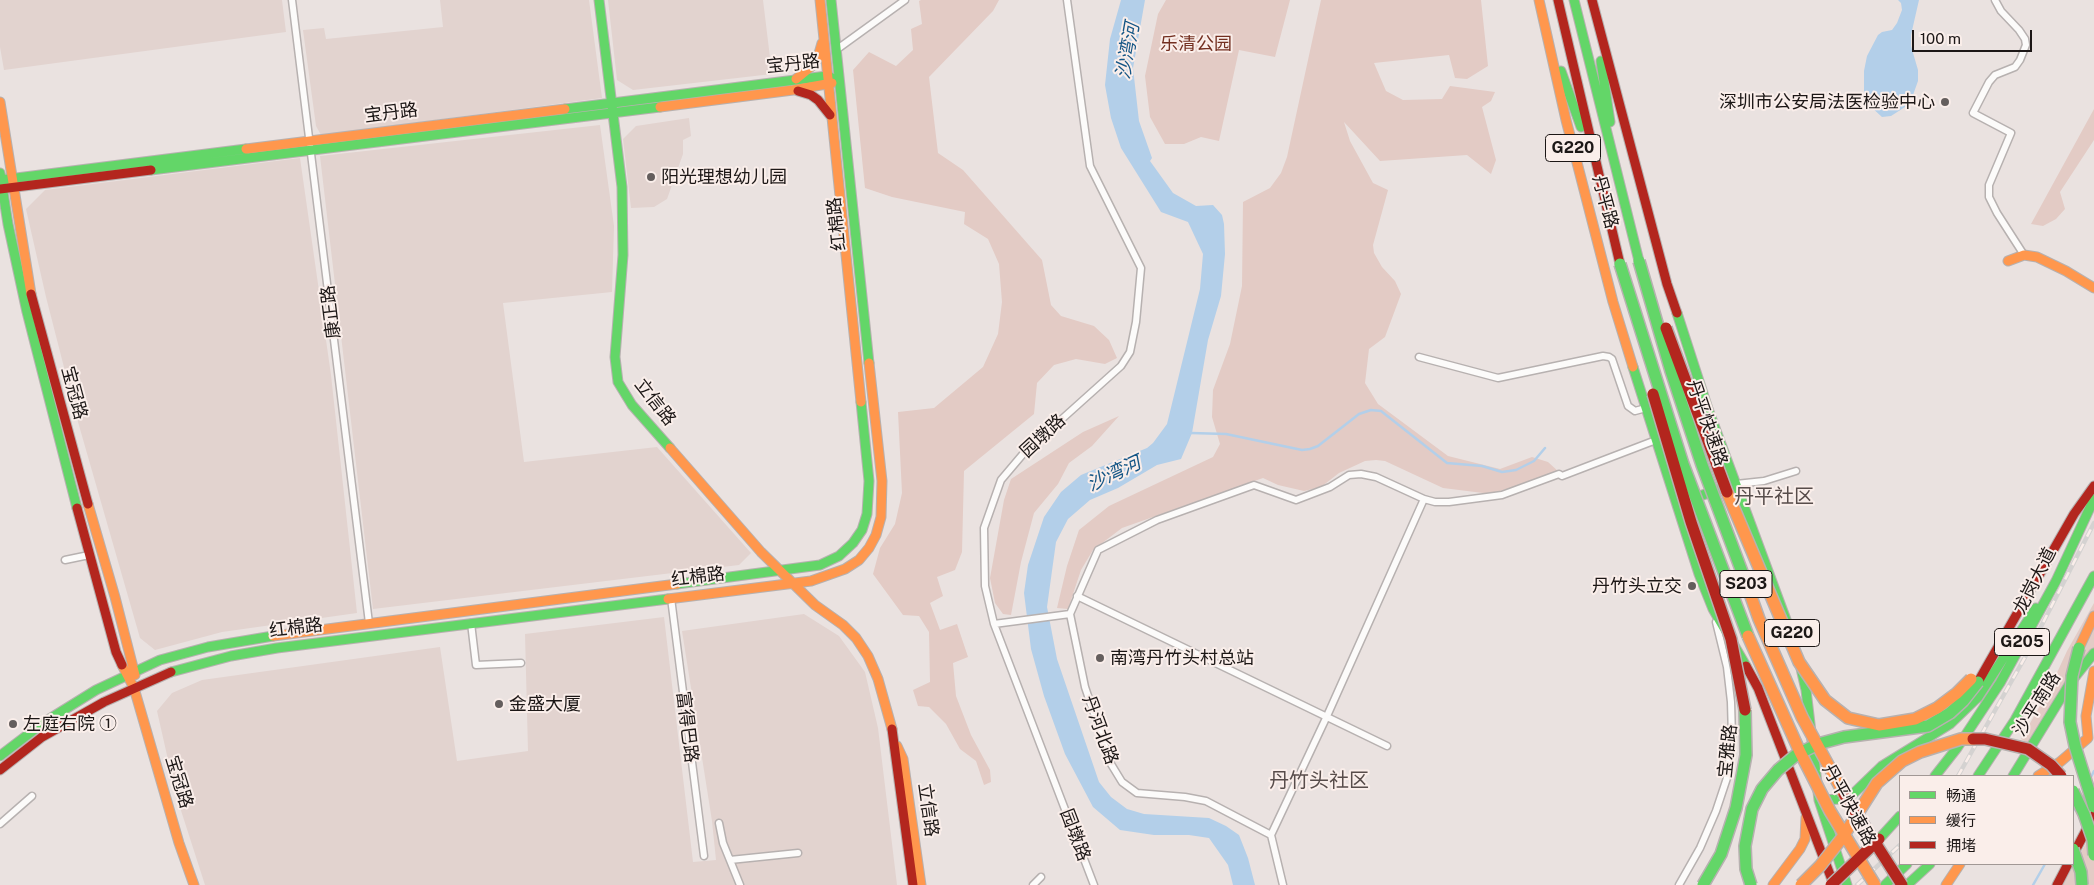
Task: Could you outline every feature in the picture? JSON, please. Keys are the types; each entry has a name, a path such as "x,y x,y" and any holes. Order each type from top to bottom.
{"main road":[{"name":"立信路","path":"599,0 622,187 623,220 615,357 618,382 632,405 761,552 814,605 843,624 856,638 868,656 889,712 895,741 895,760 921,885"},
{"name":"红棉路","path":"0,756 43,723 96,690 160,660 215,645 369,623 780,571 820,564 840,556 853,543 862,530 867,514 868,481 820,0"},
{"name":"红棉路","path":"0,770 42,737 72,718 167,673 239,654 792,583 828,577 859,560 873,541 881,518 882,482 831,0"},
{"name":"丹平路","path":"1539,0 1566,120 1612,296 1646,408"},
{"name":"丹平快速路","path":"1558,0 1620,264 1683,464 1743,624 1800,752 1830,811 1875,885"},
{"name":"丹平快速路","path":"1574,0 1639,261 1671,371 1702,465 1759,619 1802,717 1843,792 1902,885"},
{"name":"G220","path":"1592,0 1667,284 1708,409 1789,622 1798,651 1806,690 1819,800 1847,885"},
{"path":"1595,12 1616,173"},
{"path":"1545,28 1600,178"},
{"path":"823,35 822,47 813,64 792,86 818,100 829,113 832,122"},
{"name":"宝丹路","path":"4,182 839,80"},
{"name":"宝冠路","path":"0,102 4,182 3,216 26,312 116,652 131,673"},
{"name":"宝冠路","path":"4,182 43,345 100,552 116,597 134,688 179,843 194,885"},
{"path":"2008,262 2024,255 2037,257 2066,271 2094,288"},
{"path":"1639,261 1680,363 1736,518 1799,662 1824,700 1848,718 1879,725 1915,719 1937,708 1975,680"},
{"path":"1620,264 1661,424 1691,522 1731,639 1746,713 1746,755 1736,808 1721,854 1703,885"},
{"name":"G220","path":"1646,408 1699,574 1713,609 1756,683 1779,738 1833,885"},
{"path":"1677,504 1736,484"},
{"path":"1751,885 1746,869 1744,846 1750,816 1762,788 1778,770 1796,755 1818,744 1844,737 1928,726 1950,713 1963,701 2074,514 2094,486"},
{"name":"龙岗大道","path":"1936,775 1957,748 2000,682 2054,584 2094,499"},
{"name":"G205","path":"1979,775 2015,720 2094,576"},
{"path":"1819,800 1842,799 1852,794 1882,766 1950,724 1978,697 2020,630 2054,584"},
{"path":"2094,616 2080,648 2072,676 2070,722 2074,746 2094,807"},
{"name":"沙平南路","path":"2014,775 2070,683 2094,653"},
{"path":"2040,775 2091,740 2086,716 2094,671"},
{"path":"1801,885 1820,866 1842,838 1878,783 1902,760 1920,752 1962,739 2005,743 2028,750 2051,765 2060,775"},
{"path":"2074,793 2093,840 2094,855"},
{"path":"1773,885 1800,849 1807,828 1806,815"},
{"path":"2074,853 2094,815"},
{"path":"1833,885 1899,817"},
{"name":"立信路","path":"908,827 913,885"},
{"path":"2074,852 2081,872 2082,885"},
{"path":"1907,885 1929,865"},
{"path":"1946,885 1959,865"},
{"path":"2057,885 2067,865"},
{"path":"1885,885 1905,866"}],"street":[{"name":"康正路","path":"292,0 369,623"},
{"path":"836,50 905,0"},
{"name":"园墩路","path":"1067,0 1090,166 1141,268 1136,322 1130,352 1121,366 1022,454 1001,480 984,528 985,586 994,624 1094,885"},
{"path":"1995,0 2001,11 2019,30 2025,39 2026,45 2015,67 1995,75 1988,82 1973,113 2011,133 1989,185 1989,197 2024,255"},
{"path":"1419,357 1498,378 1604,356 1609,357 1612,359 1628,406 1635,411 1646,408"},
{"path":"994,624 1070,614 1098,550 1157,520 1254,485 1296,500 1330,487 1348,475 1361,474 1376,477 1424,500 1449,502 1502,495 1559,474 1562,476 1656,440"},
{"path":"1736,484 1764,481 1796,471"},
{"path":"1283,885 1271,835 1327,716 1424,500"},
{"path":"65,560 89,555"},
{"path":"1077,596 1387,746"},
{"name":"富得巴路","path":"671,598 704,856"},
{"name":"宝雅路","path":"1679,885 1700,848 1716,812 1727,778 1732,738 1727,667 1713,609"},
{"name":"丹河北路","path":"1070,614 1085,687 1111,764 1122,782 1137,792 1206,800 1271,835"},
{"path":"471,623 476,665 521,663"},
{"path":"1730,694 1734,682 1737,680 1745,679 1756,683"},
{"path":"0,824 32,796"},
{"path":"719,823 723,843 740,885"},
{"path":"730,860 798,853"},
{"path":"1033,885 1041,877"}],"shaded area":[{"path":"0,0 282,0 286,32 4,70 0,47"},
{"path":"440,0 589,0 602,98 321,135 316,126 303,30 324,28 326,39 443,27"},
{"path":"608,0 763,0 772,74 633,90 617,80"},
{"name":"阳光理想幼儿园","path":"689,118 691,136 683,140 683,154 667,199 654,207 631,208 623,139 636,126"},
{"path":"600,125 614,226 612,292 503,303 524,462 657,447 751,553 739,565 373,609 320,156"},
{"path":"300,158 331,375 357,613 222,632 155,650 140,638 78,422 26,209 45,190"},
{"path":"804,614 839,636 865,672 878,728 897,885 205,885 176,795 157,711 172,693 202,680 440,647 457,761 528,751 525,634 664,617 693,862 716,860 712,821 682,631"}],"green space":[{"path":"999,0 993,11 929,77 938,153 963,170 1042,260 1051,305 1061,316 1094,326 1109,340 1117,358 1105,364 1076,359 1054,365 1037,383 1034,414 964,471 962,552 955,570 937,577 943,596 930,603 940,630 957,624 968,657 953,663 956,696 971,735 990,770 991,782 984,785 976,761 960,749 946,724 929,707 918,706 913,690 930,682 929,632 919,616 903,615 873,574 880,548 895,524 902,493 898,412 934,408 983,367 998,334 1002,302 999,264 988,239 964,224 965,212 892,197 865,188 853,70 869,52 896,66 913,50 911,29 922,24 919,1"},
{"name":"乐清公园","path":"1166,0 1290,0 1275,57 1239,50 1219,141 1201,137 1184,144 1165,144 1150,117 1145,76 1158,14"},
{"path":"1321,0 1481,0 1488,66 1467,79 1455,78 1449,55 1374,63 1386,91 1403,100 1442,99 1450,86 1495,92 1491,101 1482,107 1496,160 1491,174 1467,155 1380,161 1344,122 1350,141 1373,183 1388,190 1373,245 1374,253 1382,267 1395,281 1401,294 1385,337 1369,349 1365,383 1378,404 1448,456 1500,469 1532,457 1548,462 1559,472 1491,494 1443,488 1385,461 1376,460 1365,461 1339,473 1321,487 1304,491 1278,485 1263,478 1122,528 1093,550 1081,570 1068,609 1057,608 1067,566 1079,530 1109,506 1213,457 1220,444 1212,417 1213,390 1230,344 1242,286 1243,202 1270,188 1281,173 1287,157"},
{"path":"2094,109 2094,140 2060,192 2065,209 2056,219 2043,226 2031,224"},
{"path":"1119,416 1092,446 1069,463 1058,484 1034,513 1021,562 1011,615 1003,614 995,603 990,578 1004,500 1011,479 1083,432"},
{"path":"2094,603 2094,653 2049,709 2028,743 2021,739"},
{"path":"2094,829 2094,885 2063,885"}],"water":[{"name":"沙湾河","path":"1121,0 1145,0 1133,68 1139,121 1152,158 1150,161 1173,193 1196,206 1213,205 1222,215 1225,254 1221,296 1208,340 1192,433 1181,459 1157,465 1118,488 1090,500 1068,519 1056,542 1047,607 1057,659 1099,782 1111,797 1127,809 1144,814 1209,818 1226,826 1239,835 1248,858 1255,885 1233,885 1228,865 1209,838 1189,835 1154,835 1120,830 1093,807 1065,754 1044,696 1031,649 1024,593 1028,565 1044,517 1061,492 1081,475 1147,448 1167,424 1200,289 1203,254 1188,222 1161,212 1121,148 1111,118 1105,85 1110,39"},
{"path":"1898,0 1919,0 1911,35 1911,46 1918,70 1918,81 1913,95 1905,107 1891,116 1882,117 1869,105 1864,94 1864,71 1867,56 1878,35 1892,30 1897,23 1902,10 1901,3"}],"waterway":[{"path":"1191,433 1226,434 1302,450 1310,449 1318,446 1359,414 1371,410 1381,411 1447,463 1482,466 1502,472 1516,470 1534,461 1545,448"},
{"path":"2090,779 2094,771"},
{"path":"2033,885 2044,865"}],"railway":[{"path":"1959,775 2028,652 2094,523"},
{"path":"1857,885 1899,846"}],"traffic: fast":[{"path":"599,0 622,187 623,255 615,357 618,382 632,405 670,448"},
{"path":"831,0 869,363"},
{"path":"1574,0 1639,261"},
{"path":"1601,61 1610,122"},
{"path":"1561,71 1581,127"},
{"path":"565,109 827,76 832,78"},
{"path":"151,170 660,107"},
{"path":"0,180 246,149"},
{"path":"0,173 8,224 27,312 77,508"},
{"path":"1639,261 1671,371 1702,465 1748,588"},
{"path":"1620,264 1683,464 1748,636"},
{"path":"1677,313 1708,409 1795,644"},
{"path":"1633,367 1699,574 1713,609 1746,666"},
{"path":"677,584 820,565 839,556 853,543 862,530 867,514 869,481 861,402"},
{"path":"1688,500 1732,485"},
{"path":"1936,775 1957,748 2000,683 2056,581 2094,499"},
{"path":"1979,775 2015,720 2094,576"},
{"path":"171,672 231,656 277,648 668,599"},
{"path":"1820,800 1842,799 1853,794 1882,766 1950,724 1978,697 2036,608"},
{"path":"0,756 43,723 96,690 160,660 208,647 273,636"},
{"path":"2079,648 2072,676 2070,722 2075,746 2094,807"},
{"path":"2014,775 2070,683 2094,653"},
{"path":"1800,664 1806,690 1819,800 1847,885"},
{"path":"1751,885 1746,869 1745,846 1752,809 1762,789 1778,770 1796,755 1818,744 1844,737 1928,726 1950,713 1963,701 1978,682"},
{"path":"1703,885 1721,854 1736,808 1746,755 1745,710"},
{"path":"2074,793 2093,840 2094,855"},
{"path":"1880,838 1899,817"},
{"path":"2074,852 2081,872 2082,885"},
{"path":"1885,885 1906,865"},
{"path":"1907,885 1929,865"}],"traffic: slow":[{"path":"820,0 861,402"},
{"path":"1539,0 1566,120 1613,302 1633,367"},
{"path":"796,79 813,65 818,57 822,43"},
{"path":"660,107 793,90 832,83"},
{"path":"0,102 31,294"},
{"path":"246,149 565,109"},
{"path":"2008,261 2024,255 2037,257 2066,271 2094,288"},
{"path":"668,599 811,581 845,569 859,560 869,548 876,535 881,517 882,481 869,363"},
{"path":"670,448 761,552 815,605 843,625 856,638 868,656 878,679 892,729"},
{"path":"1727,492 1799,662 1825,700 1848,718 1879,725 1915,719 1937,708 1957,693 1971,679"},
{"path":"88,504 135,675"},
{"path":"273,636 677,584"},
{"path":"1748,588 1759,619 1802,717 1844,794"},
{"path":"2079,648 2094,616"},
{"path":"1748,636 1800,752 1830,811 1875,885"},
{"path":"122,665 134,688 179,843 194,885"},
{"path":"2040,775 2060,762 2088,738 2086,716 2094,671"},
{"path":"1801,885 1820,866 1842,838 1877,783 1902,761 1920,752 1961,739 1973,739"},
{"path":"897,746 903,759 921,885"},
{"path":"1773,885 1800,849 1805,839 1806,817"},
{"path":"1946,885 1959,865"}],"traffic: jam":[{"path":"1558,0 1620,264"},
{"path":"1592,0 1667,284 1677,313"},
{"path":"798,91 811,95 818,100 830,115"},
{"path":"0,189 151,170"},
{"path":"31,294 88,504"},
{"path":"1666,328 1727,492"},
{"path":"1653,394 1691,522 1731,639 1745,710"},
{"path":"1978,682 2074,514 2094,486"},
{"path":"77,508 116,652 122,665"},
{"path":"1746,666 1758,688 1834,885"},
{"path":"0,770 42,737 104,702 171,672"},
{"path":"892,729 913,885"},
{"path":"1973,739 1985,739 2028,749 2051,765 2060,775"},
{"path":"1844,794 1902,885"},
{"path":"2074,853 2094,815"},
{"path":"1831,885 1879,839"},
{"path":"2057,885 2067,865"}],"place":[{"name":"深圳市公安局法医检验中心","path":"1945,102"},
{"name":"阳光理想幼儿园","path":"651,177"},
{"name":"丹竹头立交","path":"1692,586"},
{"name":"南湾丹竹头村总站","path":"1100,658"},
{"name":"金盛大厦","path":"499,704"},
{"name":"左庭右院 ①","path":"13,724"}],"district":[{"name":"丹平社区","path":"1774,497"},
{"name":"丹竹头社区","path":"1319,781"}]}
